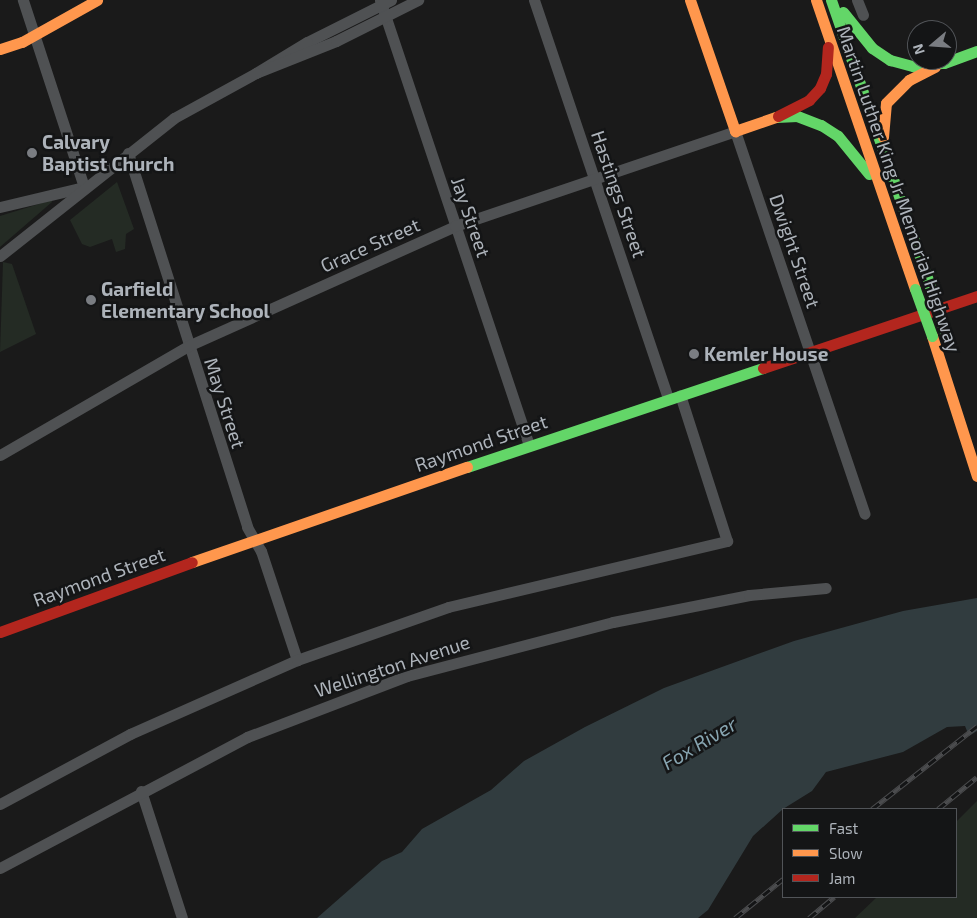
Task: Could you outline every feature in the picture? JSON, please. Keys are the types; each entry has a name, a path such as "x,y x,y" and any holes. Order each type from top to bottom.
{"main road":[{"path":"0,50 34,36 97,0"},
{"name":"Dwight Street","path":"690,0 735,131"},
{"name":"Martin Luther King Jr Memorial Highway","path":"816,0 932,336 977,476"},
{"name":"Martin Luther King Jr Memorial Highway","path":"831,0 950,349"},
{"path":"836,0 854,30 890,60 907,64"},
{"path":"776,117 809,100 820,88 829,54 826,29"},
{"path":"957,59 977,52"},
{"path":"883,151 882,122 886,103 910,80 930,70"},
{"path":"776,117 797,116 838,136 865,167 888,208"},
{"name":"Grace Street","path":"735,131 776,117"},
{"name":"Raymond Street","path":"0,632 253,540 529,445 977,296"}],"street":[{"path":"23,0 84,187"},
{"path":"0,256 84,187 177,116 256,74 326,46 384,5 418,0"},
{"name":"Hastings Street","path":"534,0 668,399"},
{"path":"857,0 863,16"},
{"name":"Jay Street","path":"384,5 455,226 529,445"},
{"name":"Grace Street","path":"0,455 188,346 455,226 735,131"},
{"name":"Dwight Street","path":"735,131 865,514"},
{"name":"May Street","path":"128,154 188,346 253,540 261,551 297,660"},
{"path":"0,207 84,187"},
{"name":"Wellington Avenue","path":"0,804 130,734 297,660 448,608 727,541 680,395"},
{"name":"Wellington Avenue","path":"0,868 140,791 247,737 333,702 475,656 613,622 748,595 826,588"},
{"path":"140,791 182,918"}],"shaded area":[{"path":"117,182 134,229 126,234 125,249 116,252 112,239 90,247 82,244 70,220"},
{"path":"52,200 52,202 0,247 0,216"},
{"path":"3,262 12,264 36,334 0,352"},
{"path":"977,801 977,918 855,918 876,898 957,898 957,821"}],"water":[{"name":"Fox River","path":"977,598 977,731 969,736 965,726 947,727 903,752 826,772 812,791 782,808 753,836 708,910 698,918 317,918 382,861 402,852 422,829 491,790 524,761 585,727 664,688 794,641 903,611"}],"railway":[{"path":"873,808 977,726"},
{"path":"939,808 977,777"},
{"path":"735,918 782,880"},
{"path":"809,918 833,898"}],"traffic: fast":[{"path":"831,0 930,286"},
{"path":"843,12 872,48 890,60 907,64"},
{"path":"957,58 977,51"},
{"path":"776,117 797,116 821,125 838,136 869,174"},
{"path":"930,286 944,330"},
{"path":"915,289 932,336"},
{"path":"467,467 763,368"}],"traffic: slow":[{"path":"0,49 22,42 97,0"},
{"path":"690,0 735,131 776,117"},
{"path":"816,0 915,289"},
{"path":"883,137 886,103 909,80 929,70"},
{"path":"932,336 977,476"},
{"path":"192,562 467,467"}],"traffic: jam":[{"path":"778,116 809,100 820,88 826,74 828,47"},
{"path":"763,368 977,296"},
{"path":"0,632 192,562"}],"place":[{"name":"Calvary Baptist Church","path":"32,153"},
{"name":"Garfield Elementary School","path":"91,300"},
{"name":"Kemler House","path":"694,354"}]}
